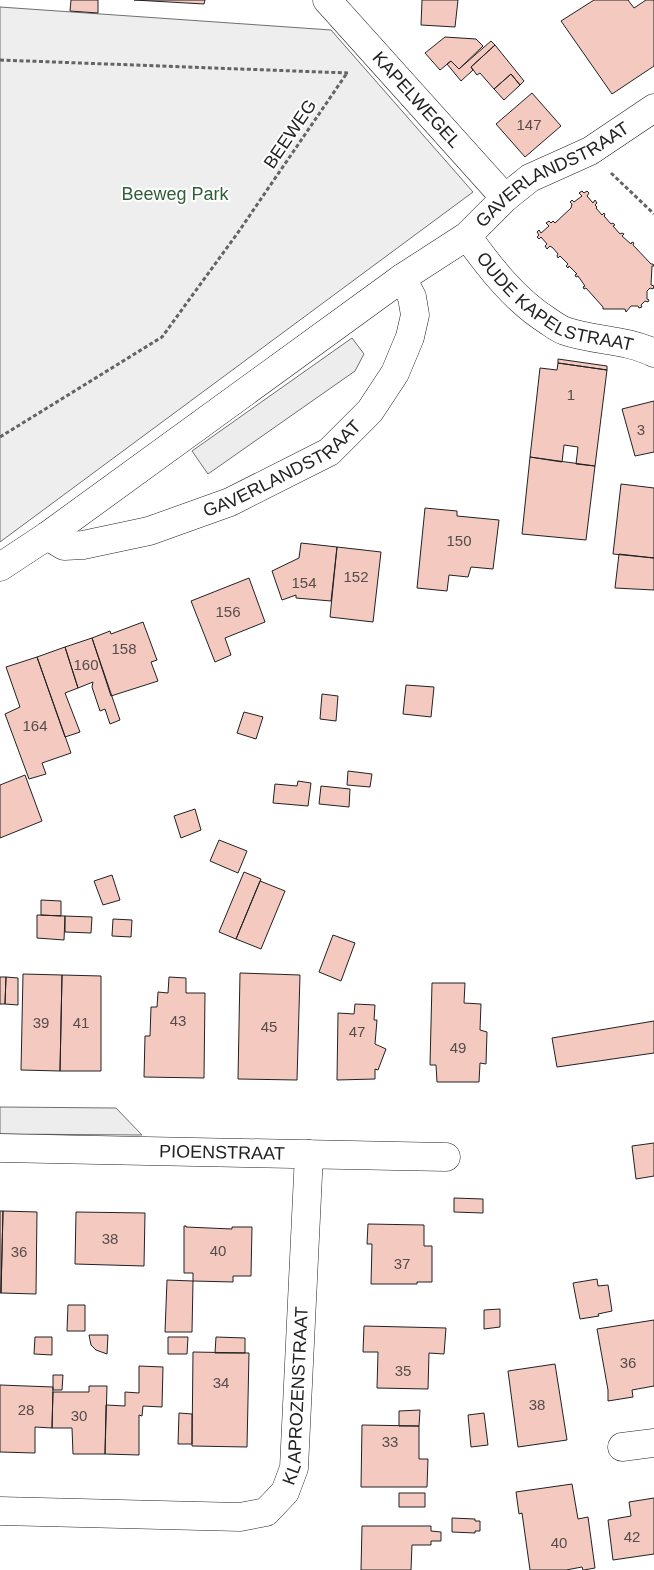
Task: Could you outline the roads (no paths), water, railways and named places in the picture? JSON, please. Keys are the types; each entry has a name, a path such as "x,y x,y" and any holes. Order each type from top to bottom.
{"street":[{"name":"KAPELWEGEL","path":"328,0 505,198"},
{"name":"GAVERLANDSTRAAT","path":"0,567 48,536 402,278 467,236 505,198 530,178 590,151 654,108"},
{"name":"OUDE KAPELSTRAAT","path":"467,236 481,256 511,291 537,314 563,331 643,347 654,352"},
{"name":"GAVERLANDSTRAAT","path":"48,536 64,546 83,546 149,531 230,502 329,452 370,411 395,373 410,337 415,315 412,297 402,278"},
{"name":"PIOENSTRAAT","path":"0,1148 446,1157"},
{"name":"KLAPROZENSTRAAT","path":"0,1511 240,1517 266,1512 285,1492 294,1468 309,1154"},
{"path":"622,1447 654,1443"}],"park label":[{"name":"Beeweg Park","path":"175,194"}]}
